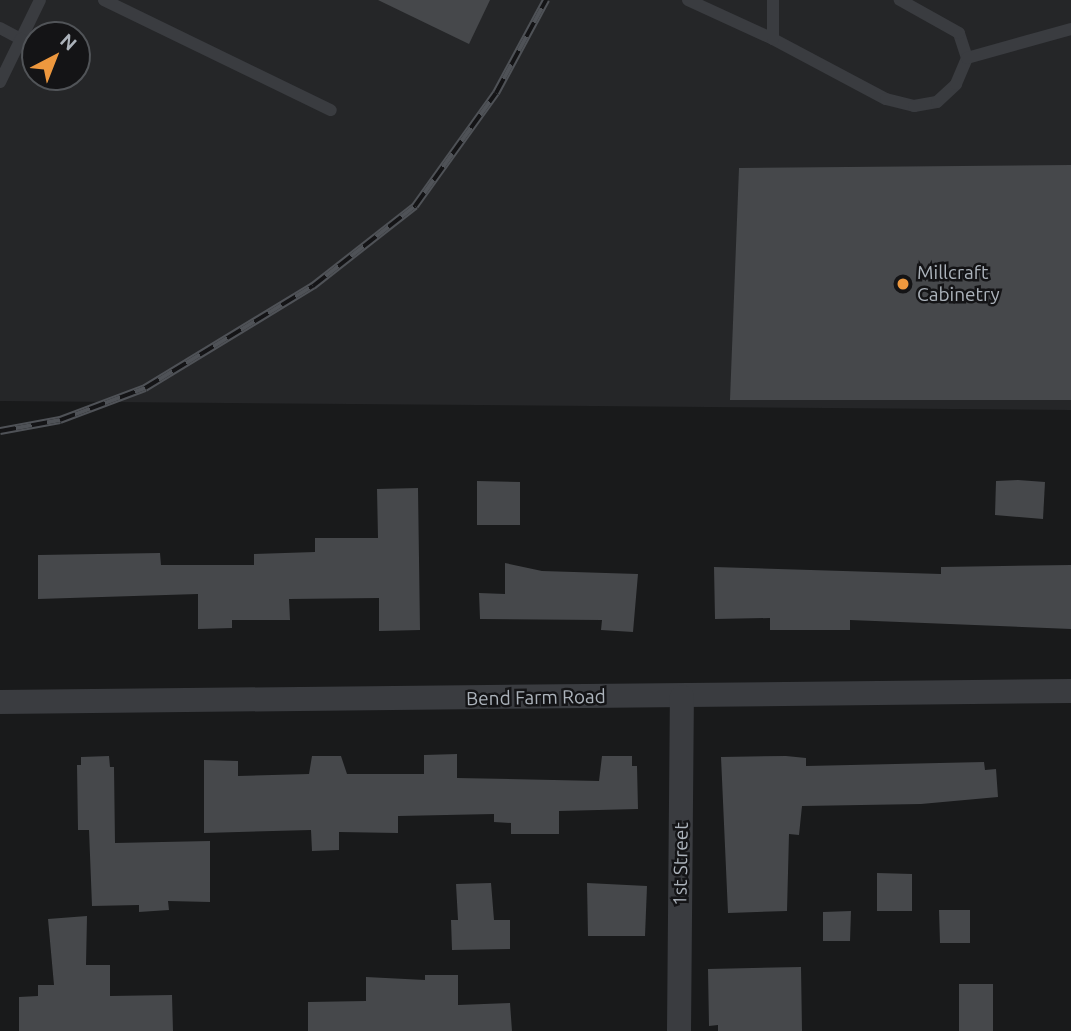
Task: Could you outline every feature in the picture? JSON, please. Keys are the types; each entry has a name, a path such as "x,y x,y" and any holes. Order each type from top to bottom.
{"street":[{"name":"Bend Farm Road","path":"0,702 1071,691"},
{"name":"1st Street","path":"679,1031 682,697"}],"lane":[{"path":"30,21 40,0"},
{"path":"104,0 331,110"},
{"path":"688,0 774,38 886,99 914,106 937,102 956,83 968,58 959,33 900,0"},
{"path":"773,0 774,38"},
{"path":"0,28 21,38 0,82"},
{"path":"968,58 1071,29"}],"shaded area":[{"path":"0,0 1071,0 1071,410 0,401"}],"building":[{"path":"378,0 490,0 469,44"},
{"name":"Millcraft Cabinetry","path":"1071,165 1071,400 730,400 739,168"},
{"path":"477,481 520,482 520,525 477,525"},
{"path":"996,481 1045,482 1043,519 995,515"},
{"path":"418,488 420,630 379,631 379,598 289,599 290,620 232,620 232,628 198,629 198,594 38,599 38,555 160,553 161,565 254,565 254,554 315,552 315,538 378,538 377,489"},
{"path":"505,563 542,571 638,574 633,632 601,630 602,620 480,619 479,593 505,594"},
{"path":"1071,565 1071,629 850,620 850,630 770,630 770,618 715,619 714,567 941,574 941,567"},
{"path":"457,754 457,778 599,781 602,756 632,756 632,766 637,766 638,809 559,811 559,834 511,834 511,823 494,822 494,814 398,816 398,833 339,832 339,850 312,851 311,830 204,833 204,760 238,761 238,776 309,774 312,756 341,756 347,774 424,774 424,755"},
{"path":"109,756 110,767 114,767 115,843 210,841 210,902 168,901 169,910 139,912 139,905 92,906 89,830 78,830 77,765 81,765 81,757"},
{"path":"721,757 806,758 806,766 984,762 985,770 996,769 998,797 921,804 802,806 799,835 789,834 787,911 728,913"},
{"path":"877,873 912,874 912,911 877,911"},
{"path":"491,883 494,920 510,920 510,949 452,950 451,920 458,920 456,884"},
{"path":"587,883 647,886 645,936 588,936"},
{"path":"939,910 970,910 970,943 940,943"},
{"path":"851,911 850,941 823,941 823,912"},
{"path":"87,916 86,965 110,965 110,996 172,995 173,1031 19,1031 19,997 38,996 38,985 54,985 48,919"},
{"path":"801,967 802,1031 718,1031 718,1025 709,1026 708,969"},
{"path":"425,975 458,975 458,1005 510,1003 512,1031 308,1031 308,1002 366,1001 366,977 425,980"},
{"path":"959,984 993,984 993,1031 959,1031"}],"railway":[{"path":"0,431 60,420 145,388 313,286 415,206 496,93 546,0"}],"place":[{"name":"Millcraft Cabinetry","path":"903,284"}]}
